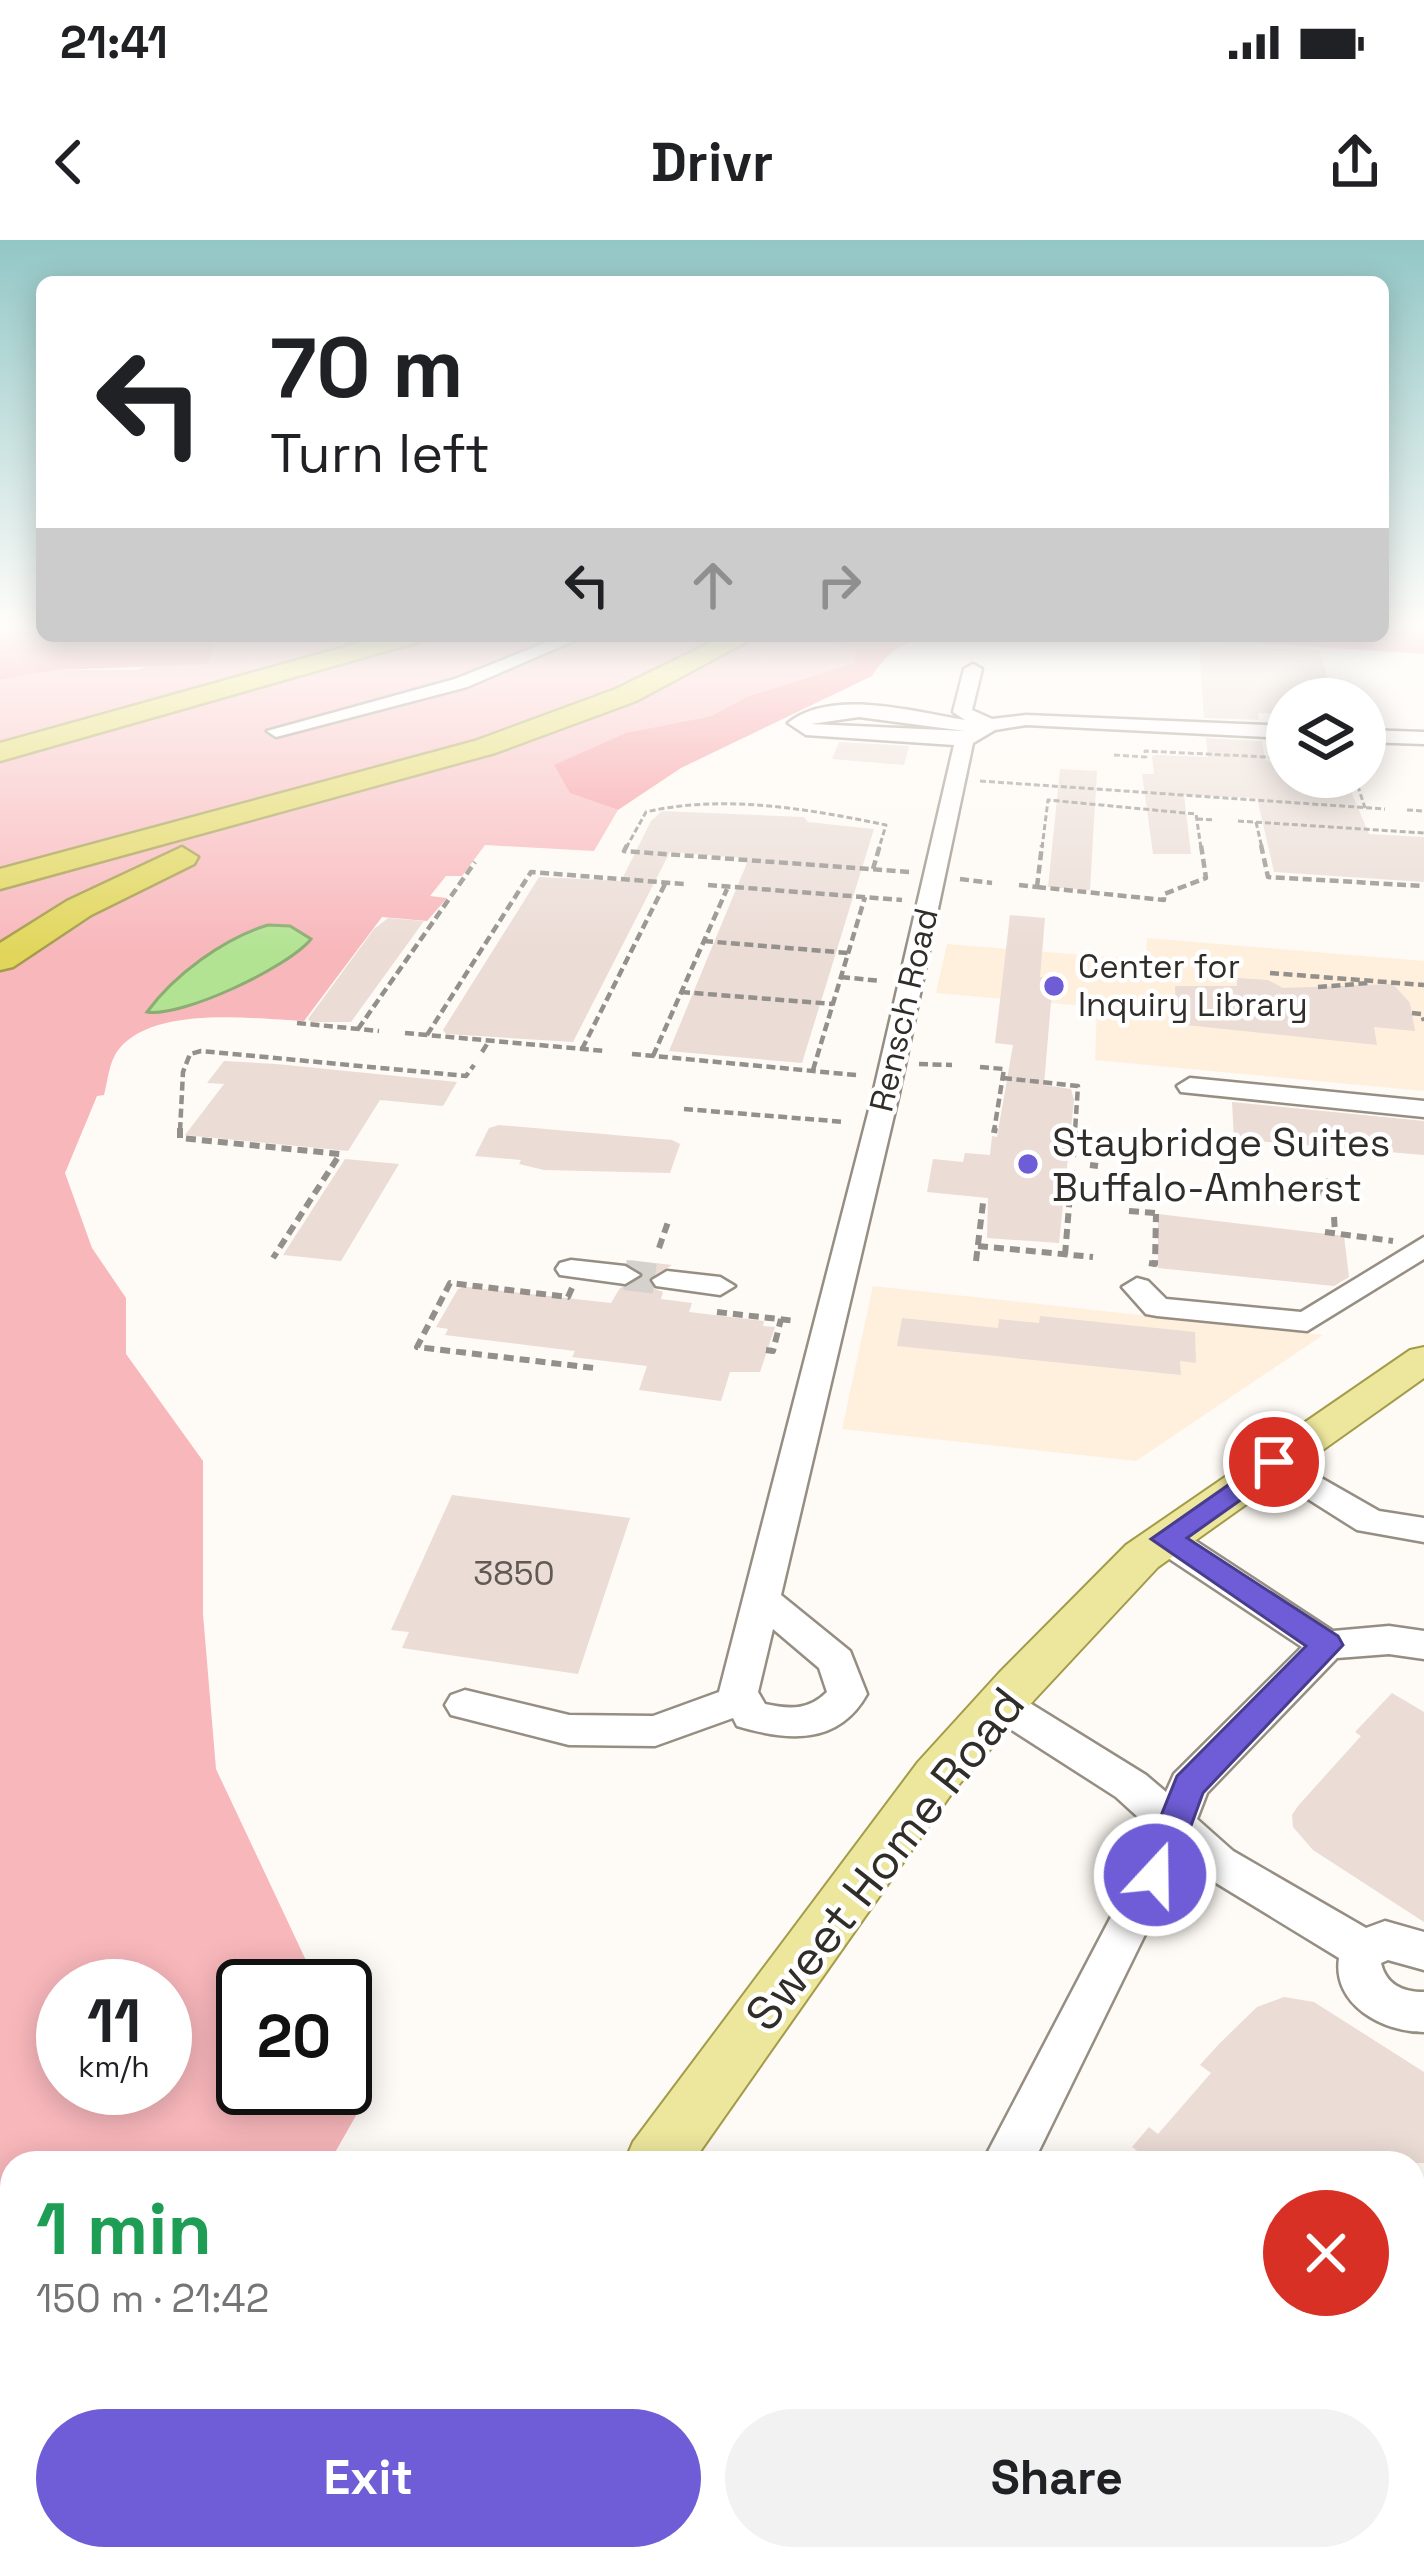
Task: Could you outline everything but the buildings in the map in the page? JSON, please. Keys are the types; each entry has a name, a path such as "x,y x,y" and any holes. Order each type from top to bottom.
{"highway":[{"path":"0,752 57,736"},
{"path":"0,959 66,915 154,869 513,736"},
{"path":"0,879 462,754"}],"main road":[{"name":"Sweet Home Road","path":"664,2151 936,1776 1142,1556 1274,1462 1419,1369"}],"street":[{"name":"Rensch Road","path":"740,1700 760,1598 977,736"},
{"path":"1386,737 1424,738"},
{"path":"1190,1086 1424,1109"},
{"path":"1146,1276 1157,1306 1307,1322 1415,1246"},
{"path":"573,1276 625,1276"},
{"path":"667,1280 720,1286"},
{"path":"1274,1462 1370,1522 1424,1530"},
{"path":"1166,1539 1327,1645 1389,1640 1424,1645"},
{"path":"466,1706 569,1730 655,1731 740,1700 751,1715 793,1724 838,1711 847,1694 836,1660 760,1598"},
{"path":"1013,2151 1155,1875 1189,1786 1327,1645"},
{"path":"1001,1704 1131,1786 1218,1863 1364,1950"},
{"path":"1364,1950 1385,1940 1424,1951"},
{"path":"1364,1950 1360,1978 1369,1992 1402,2012 1424,2012"}],"path":[{"path":"1114,755 1146,757 1145,751 1266,757"},
{"path":"976,781 1385,808"},
{"path":"1362,798 1365,808"},
{"path":"1019,885 1037,887 1164,900 1163,893 1206,878 1196,814 1115,810 1115,804 1048,800 1037,887"},
{"path":"873,868 886,825 853,817 712,806 677,805 649,811 624,850 910,872"},
{"path":"1407,810 1423,810"},
{"path":"1197,819 1215,820"},
{"path":"1238,821 1424,833"},
{"path":"1256,822 1268,878 1424,886"},
{"path":"358,1029 475,862"},
{"path":"427,1035 531,872 685,884"},
{"path":"956,878 992,883"},
{"path":"582,1049 665,882"},
{"path":"708,885 902,900"},
{"path":"653,1056 727,887"},
{"path":"813,1070 865,898"},
{"path":"704,941 848,953"},
{"path":"1270,973 1424,985"},
{"path":"1297,975 1307,986"},
{"path":"841,977 881,981"},
{"path":"1318,987 1390,982"},
{"path":"681,992 832,1004"},
{"path":"1412,1013 1423,1014 1424,1021"},
{"path":"297,1023 379,1031"},
{"path":"405,1033 605,1051"},
{"path":"482,1052 488,1041"},
{"path":"273,1258 340,1154 180,1138 183,1072 190,1054 466,1076 474,1065"},
{"path":"632,1054 856,1075"},
{"path":"916,1064 952,1065"},
{"path":"980,1067 1004,1070 994,1133"},
{"path":"1003,1078 1078,1086 1072,1157"},
{"path":"684,1109 845,1122"},
{"path":"1324,1147 1327,1161"},
{"path":"1065,1255 1072,1170"},
{"path":"1329,1180 1342,1190 1331,1198 1319,1186 1329,1180"},
{"path":"976,1262 983,1203"},
{"path":"1130,1211 1157,1215 1146,1276"},
{"path":"1334,1217 1335,1233"},
{"path":"659,1248 668,1222"},
{"path":"1325,1232 1415,1246"},
{"path":"1025,1248 1032,1240"},
{"path":"978,1246 1093,1258"},
{"path":"573,1276 568,1297 449,1283 441,1311 417,1347 594,1368"},
{"path":"766,1350 773,1351 781,1319"}],"shaded area":[{"path":"0,736 619,736 555,765 571,793 618,810 594,851 485,845 462,876 446,876 430,896 447,898 427,921 382,917 304,1021 180,1020 135,1035 113,1059 104,1095 97,1096 65,1173 92,1248 126,1298 126,1354 203,1461 203,1614 216,1769 305,1959 216,1959 216,2115 356,2115 336,2151 0,2151"},
{"path":"619,736 748,736 681,768 618,810 570,793 554,765"},
{"path":"268,925 290,926 311,939 281,963 234,988 184,1007 147,1012 201,960"},
{"path":"1147,938 1424,961 1424,1091 1095,1060 1097,1007 936,993 947,944 1146,960"},
{"path":"873,1286 1323,1335 1136,1461 842,1429"}],"tunnel":[{"path":"625,1275 667,1280"}],"place":[{"name":"Center for Inquiry Library","path":"1054,986"},
{"name":"Staybridge Suites Buffalo-Amherst","path":"1028,1164"}],"route":[{"path":"1155,1875 1189,1786 1327,1645 1166,1539 1274,1462"}]}
